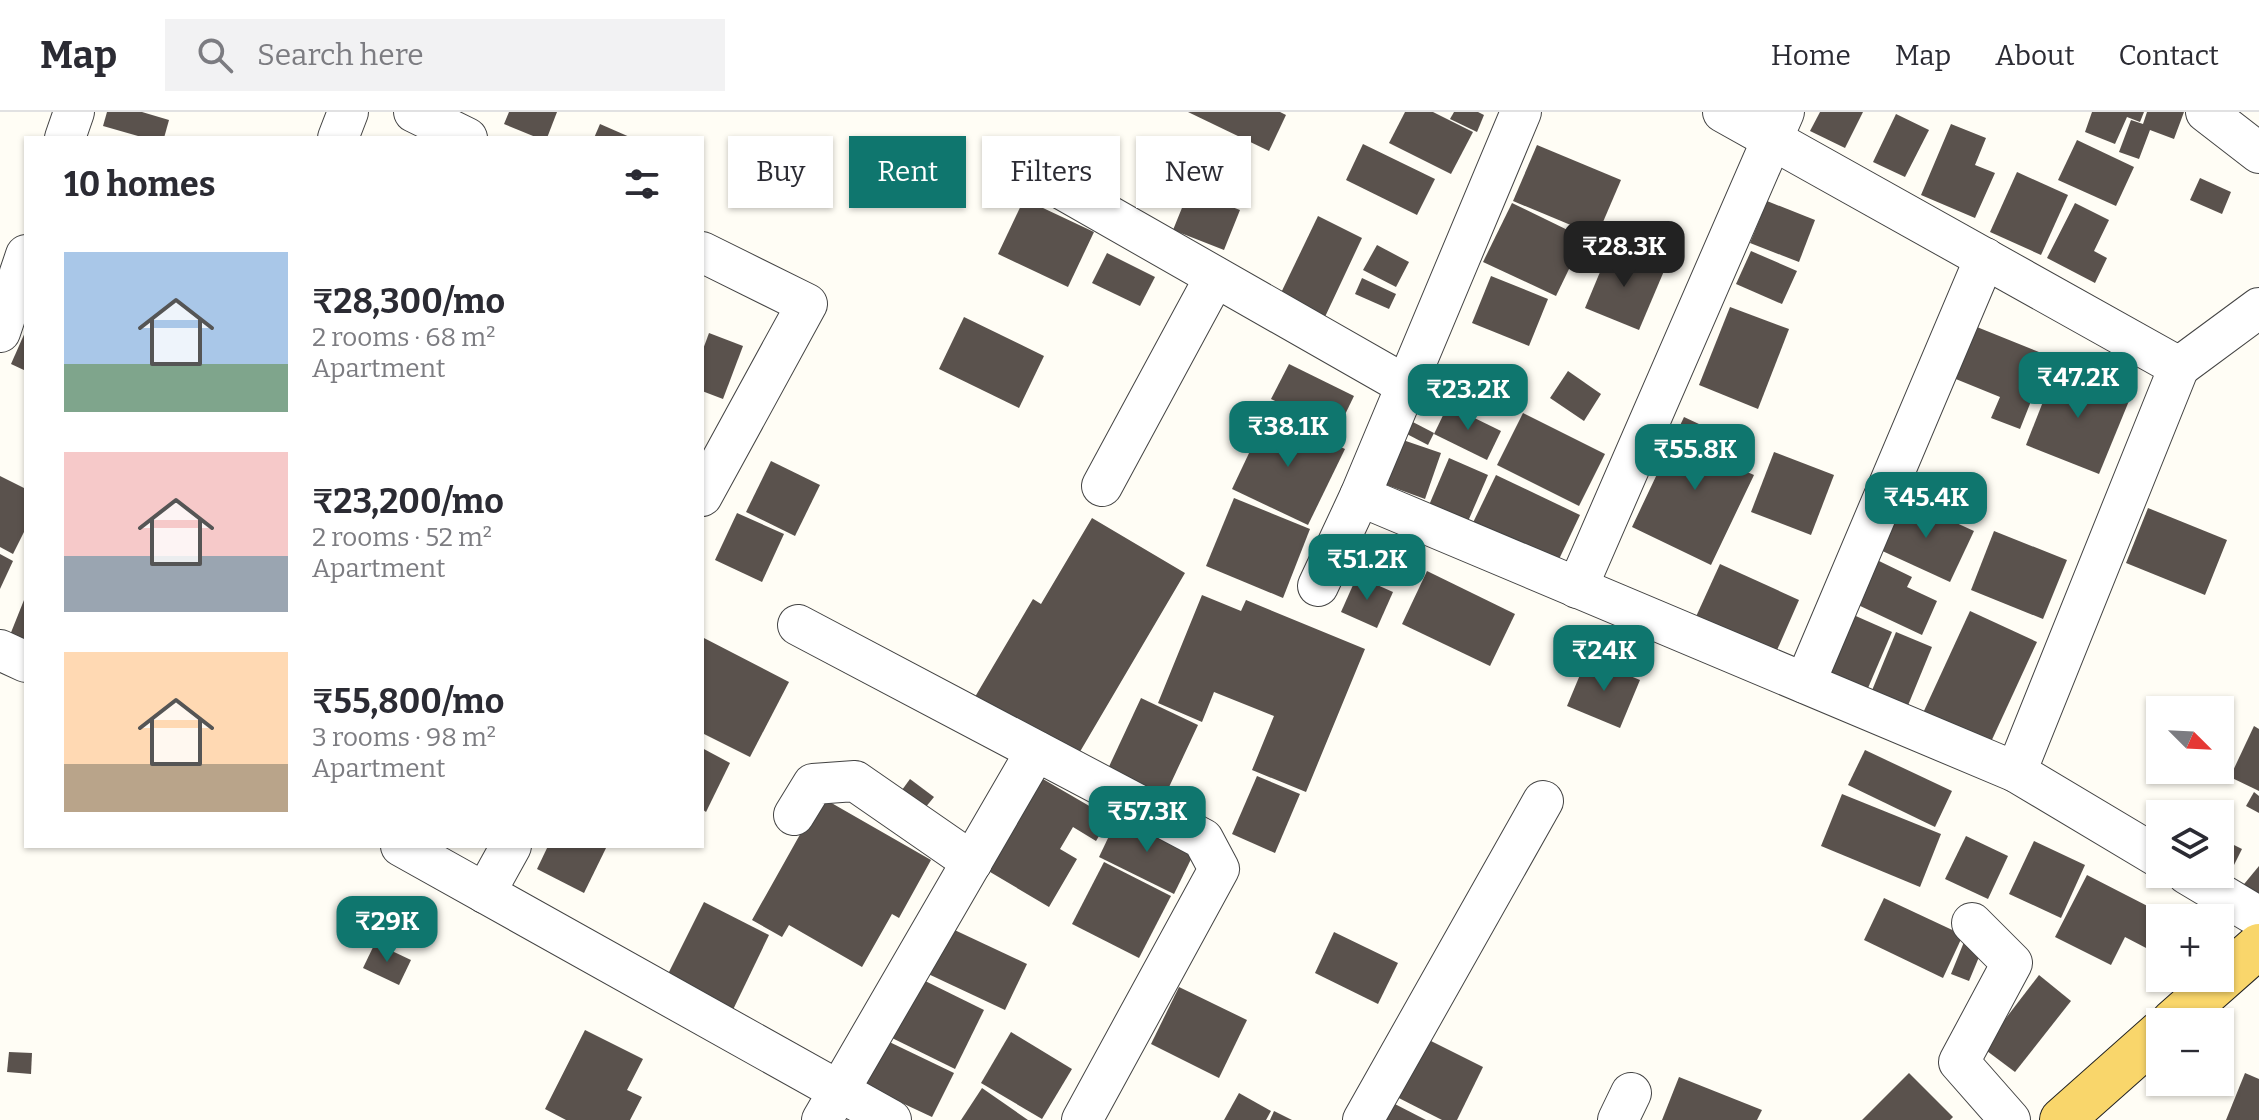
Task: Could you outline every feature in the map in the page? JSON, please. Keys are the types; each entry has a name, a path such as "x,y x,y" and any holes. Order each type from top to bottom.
{"main road":[{"path":"2189,1008 2259,946"},
{"path":"2077,1116 2146,1047"}],"street":[{"path":"66,136 74,112"},
{"path":"339,136 348,112"},
{"path":"414,112 463,136"},
{"path":"1318,586 1360,496 1521,112"},
{"path":"1723,112 1777,125 1985,258 2179,367"},
{"path":"2206,112 2259,153"},
{"path":"1577,588 1777,125"},
{"path":"1095,208 1407,386"},
{"path":"704,253 807,304 704,492"},
{"path":"1805,683 1985,258"},
{"path":"0,332 24,261"},
{"path":"1102,486 1215,277"},
{"path":"2016,772 2179,367 2259,308"},
{"path":"1360,496 2016,772 2146,850"},
{"path":"798,625 1203,839 1219,869 1082,1120"},
{"path":"0,650 24,661"},
{"path":"831,1106 1036,751"},
{"path":"794,815 813,784 855,781 972,862"},
{"path":"1363,1120 1543,801"},
{"path":"405,848 485,893 831,1106 891,1120"},
{"path":"485,893 510,848"},
{"path":"2210,888 2259,917"},
{"path":"1972,923 2012,963 1959,1062 2010,1120"}],"building":[{"path":"107,112 142,112 169,120 165,136 138,136 103,126"},
{"path":"509,112 557,112 548,136 533,136 504,124"},
{"path":"1188,112 1280,112 1286,115 1269,151 1251,142 1251,136 1238,136"},
{"path":"1405,112 1433,112 1473,132 1451,174 1389,143"},
{"path":"1454,112 1484,115 1477,132 1450,119"},
{"path":"1820,112 1863,112 1845,148 1810,131"},
{"path":"2092,112 2144,112 2140,122 2127,117 2115,144 2085,132"},
{"path":"2147,112 2184,112 2174,139 2150,130 2139,159 2119,152 2131,120 2143,124"},
{"path":"1896,114 1929,130 1905,177 1873,162"},
{"path":"600,124 627,136 595,136"},
{"path":"1951,124 1986,138 1975,165 1995,173 1975,218 1921,195"},
{"path":"2077,140 2134,167 2116,206 2058,180"},
{"path":"1363,144 1435,179 1417,215 1346,180"},
{"path":"1537,145 1621,180 1597,236 1513,201"},
{"path":"2017,172 2068,195 2041,255 1990,232"},
{"path":"2200,178 2231,192 2222,214 2190,200"},
{"path":"1767,201 1815,220 1799,262 1750,243"},
{"path":"1512,203 1584,238 1556,296 1483,262"},
{"path":"2075,203 2109,220 2094,251 2107,258 2095,283 2047,258"},
{"path":"1020,208 1043,208 1094,232 1068,287 998,254"},
{"path":"1182,208 1240,210 1224,250 1173,230"},
{"path":"1318,216 1362,238 1324,319 1279,297"},
{"path":"1377,245 1409,262 1396,287 1363,270"},
{"path":"1610,248 1664,271 1639,330 1585,308"},
{"path":"1751,251 1797,271 1782,304 1736,284"},
{"path":"1107,253 1155,277 1140,306 1092,283"},
{"path":"1491,276 1548,299 1529,346 1472,323"},
{"path":"1362,278 1396,294 1389,309 1355,294"},
{"path":"1730,307 1789,329 1758,409 1699,385"},
{"path":"964,317 1044,356 1019,408 939,369"},
{"path":"1962,321 2049,356 2020,429 1991,418 2000,397 1941,373"},
{"path":"709,333 743,346 723,399 704,392 704,347"},
{"path":"24,335 24,370 11,364"},
{"path":"1289,364 1354,396 1337,431 1271,399"},
{"path":"2057,366 2131,396 2099,474 2026,445"},
{"path":"1568,371 1601,394 1584,421 1550,398"},
{"path":"1448,405 1501,431 1487,460 1434,434"},
{"path":"1268,413 1345,449 1308,525 1232,489"},
{"path":"1523,413 1605,454 1579,506 1497,465"},
{"path":"1684,417 1746,446 1736,467 1754,475 1711,565 1632,527"},
{"path":"1409,420 1434,433 1428,445 1403,432"},
{"path":"1400,439 1441,453 1425,499 1384,484"},
{"path":"1774,452 1834,475 1811,535 1751,512"},
{"path":"1449,458 1488,475 1463,533 1424,517"},
{"path":"771,461 820,485 795,536 746,512"},
{"path":"1496,475 1580,515 1552,574 1468,533"},
{"path":"0,476 24,488 24,532 13,554 0,547"},
{"path":"1234,498 1310,529 1283,598 1206,566"},
{"path":"1902,498 1974,531 1950,582 1878,549"},
{"path":"2148,508 2227,540 2205,595 2126,563"},
{"path":"737,513 784,534 762,582 715,560"},
{"path":"1092,518 1185,573 1071,767 969,707 1033,599 1041,604"},
{"path":"1994,531 2067,560 2043,619 1971,590"},
{"path":"0,554 13,561 0,589"},
{"path":"1877,560 1912,577 1907,587 1937,601 1922,635 1856,604"},
{"path":"1720,564 1799,600 1774,657 1694,621"},
{"path":"1427,571 1515,614 1490,666 1402,624"},
{"path":"1357,576 1393,592 1377,628 1341,612"},
{"path":"1202,595 1241,611 1246,600 1365,649 1306,792 1252,770 1274,716 1214,692 1202,722 1158,703"},
{"path":"24,600 24,641 10,635"},
{"path":"1970,611 2037,642 1990,744 1923,713"},
{"path":"1849,613 1892,632 1862,702 1819,684"},
{"path":"1896,632 1932,647 1902,720 1866,705"},
{"path":"704,638 789,682 750,757 704,734"},
{"path":"1587,658 1640,680 1620,728 1567,706"},
{"path":"1141,698 1198,725 1163,800 1106,773"},
{"path":"2254,726 2259,729 2259,791 2234,779 2234,768"},
{"path":"704,749 730,763 706,812 704,810"},
{"path":"1865,750 1952,791 1935,827 1848,785"},
{"path":"1036,775 1110,818 1096,841 1073,827 1060,849 1077,859 1049,907 985,869"},
{"path":"1257,776 1300,794 1275,853 1232,834"},
{"path":"910,779 934,797 925,808 902,790"},
{"path":"2254,792 2259,796 2259,813 2246,806"},
{"path":"1842,794 1941,834 1920,887 1821,846"},
{"path":"821,797 931,860 899,918 892,914 862,967 789,925 782,937 752,920"},
{"path":"1119,815 1195,851 1174,894 1099,857"},
{"path":"1966,836 2008,856 1988,899 1945,879"},
{"path":"2034,841 2085,865 2061,918 2009,894"},
{"path":"2234,845 2242,849 2234,865"},
{"path":"547,848 606,848 584,893 537,869"},
{"path":"1104,862 1171,896 1139,958 1072,924"},
{"path":"2259,866 2259,904 2240,889"},
{"path":"2087,875 2146,905 2146,948 2125,937 2111,965 2055,937"},
{"path":"1884,898 1963,935 1943,978 1864,940"},
{"path":"704,902 769,935 729,1018 663,984"},
{"path":"946,926 1027,964 1005,1010 924,972"},
{"path":"1334,932 1398,963 1378,1004 1315,973"},
{"path":"1966,937 1984,945 1969,981 1951,974"},
{"path":"375,943 411,960 399,985 363,968"},
{"path":"2039,975 2071,1001 2015,1072 1983,1048"},
{"path":"915,976 984,1010 955,1069 886,1035"},
{"path":"1179,987 1247,1020 1219,1078 1151,1044"},
{"path":"585,1030 643,1059 627,1090 642,1097 630,1120 566,1120 545,1109"},
{"path":"1011,1032 1072,1069 1042,1119 981,1083"},
{"path":"879,1037 954,1073 932,1117 857,1082"},
{"path":"1429,1040 1483,1067 1457,1120 1442,1120 1389,1093"},
{"path":"9,1052 32,1053 31,1074 7,1072"},
{"path":"1909,1073 1953,1117 1950,1120 1862,1120"},
{"path":"2245,1073 2259,1079 2259,1120 2226,1120"},
{"path":"1679,1077 1762,1110 1757,1120 1662,1120"},
{"path":"982,1088 1028,1120 961,1120"},
{"path":"1239,1093 1271,1111 1266,1120 1224,1120"},
{"path":"1389,1101 1426,1120 1380,1120"},
{"path":"1274,1111 1292,1120 1270,1120"}]}
